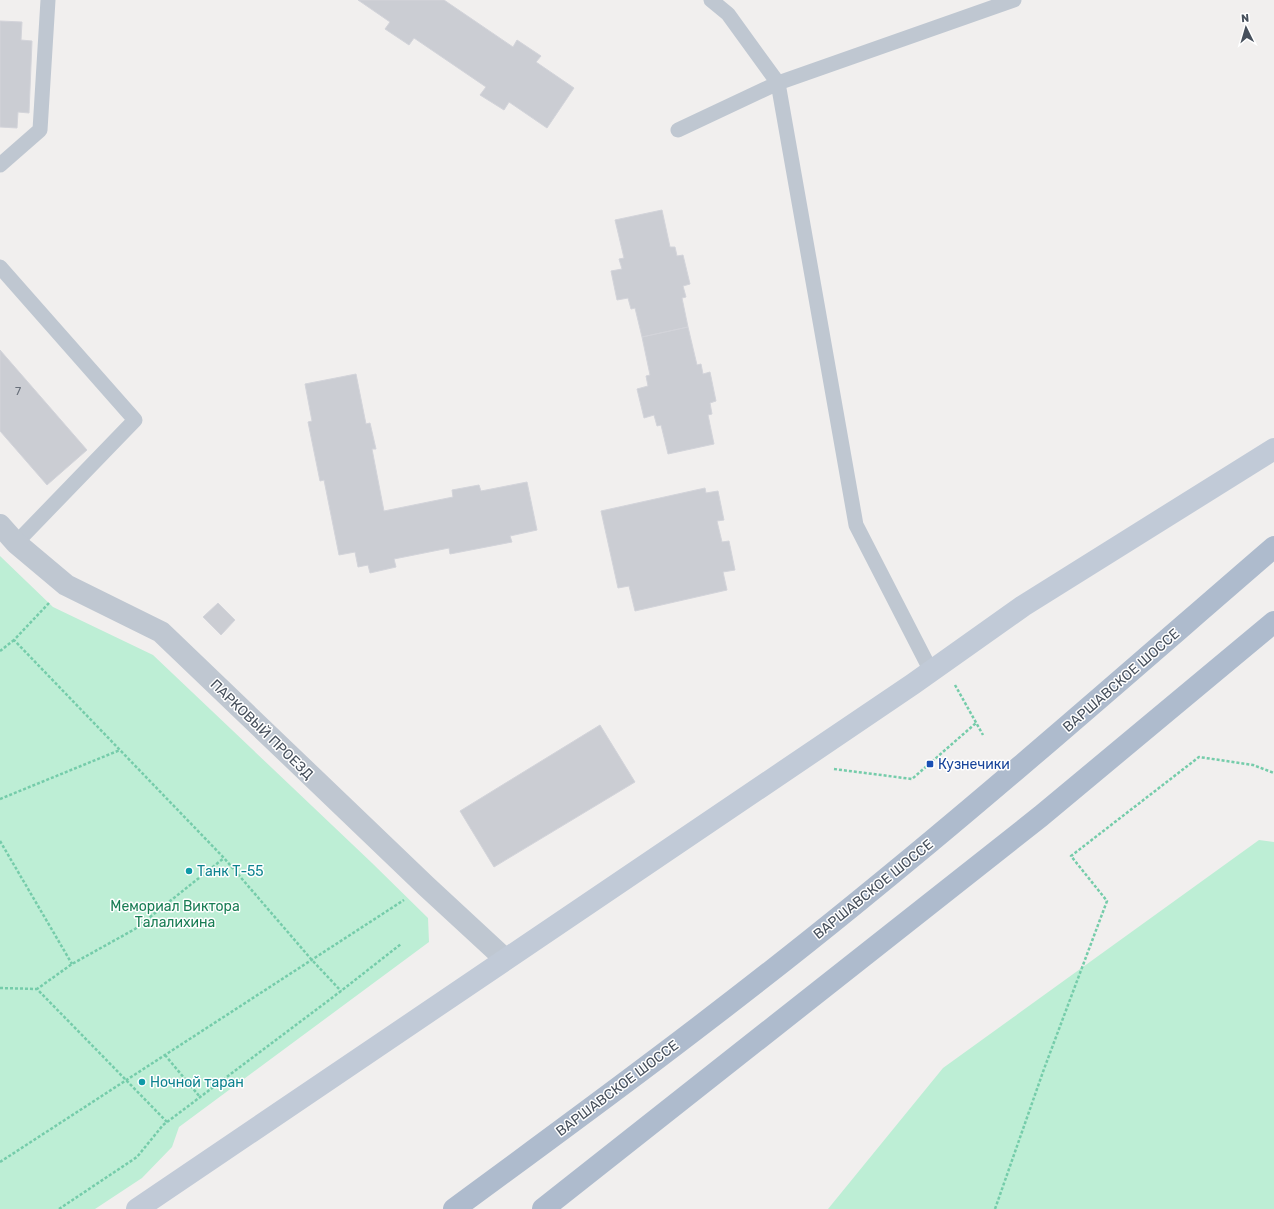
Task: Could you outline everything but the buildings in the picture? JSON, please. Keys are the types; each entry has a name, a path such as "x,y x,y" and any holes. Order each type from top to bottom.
{"main road":[{"path":"137,1209 795,764 1023,606 1274,449"},
{"name":"ВАРШАВСКОЕ ШОССЕ","path":"454,1209 636,1075 852,907 968,812 1274,547"},
{"path":"543,1209 1041,816 1274,622"}],"street":[{"name":"ПАРКОВЫЙ ПРОЕЗД","path":"0,525 16,543 66,585 161,632 426,886 505,959"}],"lane":[{"path":"0,165 40,130 48,0"},
{"path":"710,0 728,14 778,83 856,526 931,671"},
{"path":"678,130 778,83 1014,0"},
{"path":"0,267 135,420 16,543"}],"path":[{"path":"0,651 14,640 66,585"},
{"path":"14,640 224,858 311,959 341,991"},
{"path":"952,680 983,735"},
{"path":"795,764 912,778 976,723"},
{"path":"0,799 120,750"},
{"path":"995,1209 1044,1069 1107,901 1071,856 1198,757 1253,765 1274,773"},
{"path":"0,841 72,964"},
{"path":"0,988 37,989 72,964 135,929 224,858"},
{"path":"0,1162 311,959 426,886"},
{"path":"60,1209 137,1157 167,1122 401,944"},
{"path":"37,989 167,1122"},
{"path":"165,1055 200,1097"}],"green space":[{"name":"Мемориал Виктора Талалихина","path":"0,556 53,607 153,655 428,918 429,942 179,1127 172,1147 142,1178 95,1209 0,1209"},
{"path":"1259,840 1274,842 1274,1209 828,1209 943,1068"}],"place":[{"name":"Кузнечики","path":"930,764"},
{"name":"Танк Т-55","path":"189,871"},
{"name":"Ночной таран","path":"142,1082"}]}
